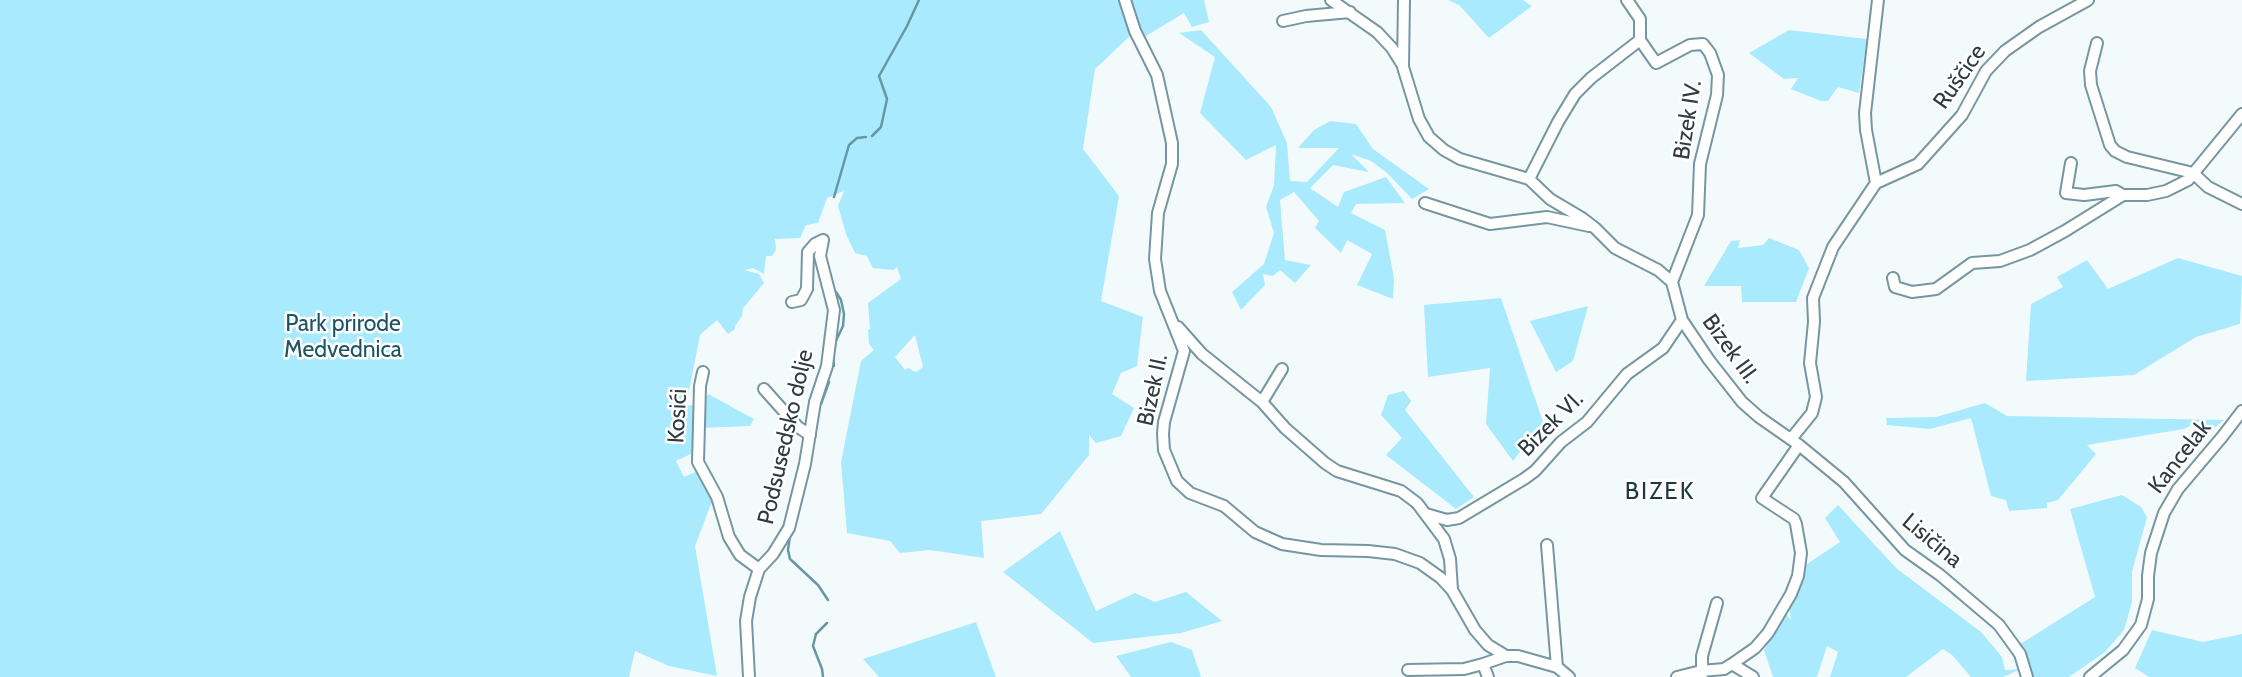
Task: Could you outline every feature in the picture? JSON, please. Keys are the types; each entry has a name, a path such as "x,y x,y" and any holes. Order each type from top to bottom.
{"street":[{"name":"Bizek II.","path":"1125,0 1135,32 1157,75 1171,133 1172,164 1158,212 1155,259 1160,291 1184,351 1163,434 1164,450 1177,481 1190,493 1224,506 1255,532 1282,544 1321,550 1395,554 1420,564 1452,590 1475,630 1488,645 1506,656 1518,656 1558,667 1569,677"},
{"path":"1331,0 1377,32 1392,48 1403,67 1419,119 1435,143 1460,159 1529,179 1550,200 1582,218 1615,248 1649,264 1672,282"},
{"path":"1403,67 1404,0"},
{"path":"1529,179 1558,122 1576,94 1591,78 1640,40 1640,19 1627,0"},
{"path":"1725,670 1755,648 1768,633 1791,594 1798,576 1801,552 1794,519 1762,498 1812,413 1816,397 1810,363 1814,298 1833,247 1875,184 1865,113 1878,0"},
{"name":"Ruščice","path":"1875,184 1918,164 1962,115 1986,71 2004,51 2086,0"},
{"path":"1283,21 1350,12"},
{"name":"Bizek IV.","path":"1640,40 1656,63 1690,46 1703,44 1710,53 1718,75 1715,105 1700,164 1698,215 1672,282"},
{"path":"2097,43 2090,71 2091,85 2110,145 2115,151 2127,157 2193,173 2208,187 2242,204"},
{"path":"2071,163 2066,193 2084,195 2116,191 2123,195 2147,195 2166,191 2189,180 2242,114"},
{"path":"1893,278 1895,287 1912,292 1936,289 1972,263 2000,261 2030,250 2123,195"},
{"path":"1425,204 1490,224 1547,217 1595,228"},
{"name":"Podsusedsko dolje","path":"749,677 746,621 750,597 759,569 773,554 789,528 815,402 827,366 835,310 820,256 823,240 807,254 806,293 801,299 792,302"},
{"name":"Bizek III.","path":"1672,282 1682,320 1709,360 1742,402 1795,442"},
{"name":"Bizek VI.","path":"1426,514 1447,520 1459,518 1535,471 1561,442 1587,422 1627,374 1664,348 1682,320"},
{"path":"1174,322 1202,354 1262,402 1285,428 1325,463 1338,471 1401,491 1417,503 1444,539 1452,571 1452,590"},
{"path":"1262,402 1282,369"},
{"name":"Kosići","path":"703,372 700,386 698,462 717,497 729,537 740,555 759,569"},
{"path":"764,389 798,428 810,435"},
{"name":"Kancelak","path":"2090,677 2123,650 2141,625 2148,599 2151,553 2164,513 2178,489 2242,411"},
{"name":"Lisičina","path":"1795,442 1844,482 1905,550 1940,575 1998,625 2020,654 2027,677"},
{"path":"1547,545 1558,667"},
{"path":"1702,674 1702,656 1717,603"},
{"path":"1408,670 1464,669 1506,656"},
{"path":"1483,664 1488,677"},
{"path":"1677,677 1725,670 1753,677"}],"green space":[{"name":"Park prirode Medvednica","path":"0,0 1204,0 1209,22 1192,27 1184,13 1136,42 1132,34 1095,69 1083,149 1119,196 1101,301 1143,317 1137,366 1121,373 1112,394 1134,408 1121,436 1096,443 1089,435 1089,455 1041,514 981,521 984,558 930,550 900,553 890,541 847,533 841,462 861,361 874,350 869,344 868,303 901,279 897,267 894,270 873,268 867,256 855,253 838,206 844,191 827,198 818,223 806,225 800,238 775,239 776,250 772,256 766,256 764,274 753,268 744,270 759,274 764,283 743,308 735,329 728,334 717,320 700,335 686,406 699,404 695,452 676,461 684,477 700,470 714,496 695,546 717,676 669,666 635,651 629,677 0,677","holes":["915,335 923,367 916,372 908,368 905,370 895,357"]},
{"path":"1448,0 1523,0 1532,6 1489,38 1459,5"},
{"path":"1201,30 1271,107 1287,143 1290,181 1307,182 1339,148 1298,148 1314,130 1330,121 1356,124 1373,149 1429,189 1412,199 1371,161 1351,154 1369,172 1333,165 1310,188 1338,207 1344,192 1386,177 1405,203 1356,204 1351,213 1385,230 1394,278 1393,299 1357,285 1372,254 1347,240 1341,253 1315,228 1319,221 1294,192 1280,200 1285,260 1311,265 1295,283 1280,270 1273,276 1263,274 1265,285 1241,310 1232,292 1264,264 1274,233 1266,207 1274,185 1276,145 1246,160 1200,113 1215,57 1179,33"},
{"path":"1789,30 1867,39 1859,93 1838,87 1828,101 1821,101 1791,89 1798,78 1784,79 1749,53"},
{"path":"1769,238 1799,250 1809,268 1796,302 1742,302 1741,286 1704,286 1731,241 1740,240 1738,248 1763,245"},
{"path":"2178,258 2242,276 2240,324 2196,337 2134,375 2026,381 2031,304 2063,287 2057,277 2087,260 2108,289"},
{"path":"1501,298 1543,422 1513,461 1486,424 1490,368 1428,377 1424,305"},
{"path":"1588,306 1573,361 1556,372 1530,321"},
{"path":"1404,391 1411,401 1405,410 1474,497 1456,509 1386,455 1402,438 1381,415 1388,395"},
{"path":"708,394 754,419 750,426 700,428 703,404"},
{"path":"1985,403 2007,416 2224,420 2209,432 2195,423 2184,429 2087,445 2096,454 2058,500 2047,503 2047,508 2009,511 2006,500 1991,496 1971,418 1930,429 1887,425 1886,418 1936,417"},
{"path":"2122,495 2141,507 2147,517 2132,572 2132,602 2124,630 2105,652 2069,677 2029,677 2014,648 2095,597 2070,509"},
{"path":"1838,505 1896,568 1981,632 2002,657 2005,670 2021,669 2003,677 1971,677 1952,655 1943,649 1906,677 1830,677 1838,652 1827,646 1817,677 1773,677 1764,650 1785,612 1791,620 1788,598 1798,570 1840,542 1825,518"},
{"path":"1060,531 1096,611 1135,593 1155,602 1186,592 1222,621 1181,633 1093,643 1003,572"},
{"path":"976,622 996,677 879,677 863,659"},
{"path":"2152,630 2203,642 2242,634 2242,677 2149,677 2135,668"},
{"path":"1171,642 1192,650 1201,677 1131,677 1116,656"}],"waterway":[{"path":"872,136 881,127 887,99 879,76 919,0"},
{"path":"834,197 849,145 857,138 866,137"},
{"path":"834,345 843,326 844,314 836,292"},
{"path":"833,355 834,366"},
{"path":"821,404 829,382"},
{"path":"790,535 790,559 818,585 828,600"},
{"path":"823,677 813,646 816,634 827,623"}],"district":[{"name":"BIZEK","path":"1660,492"}]}
